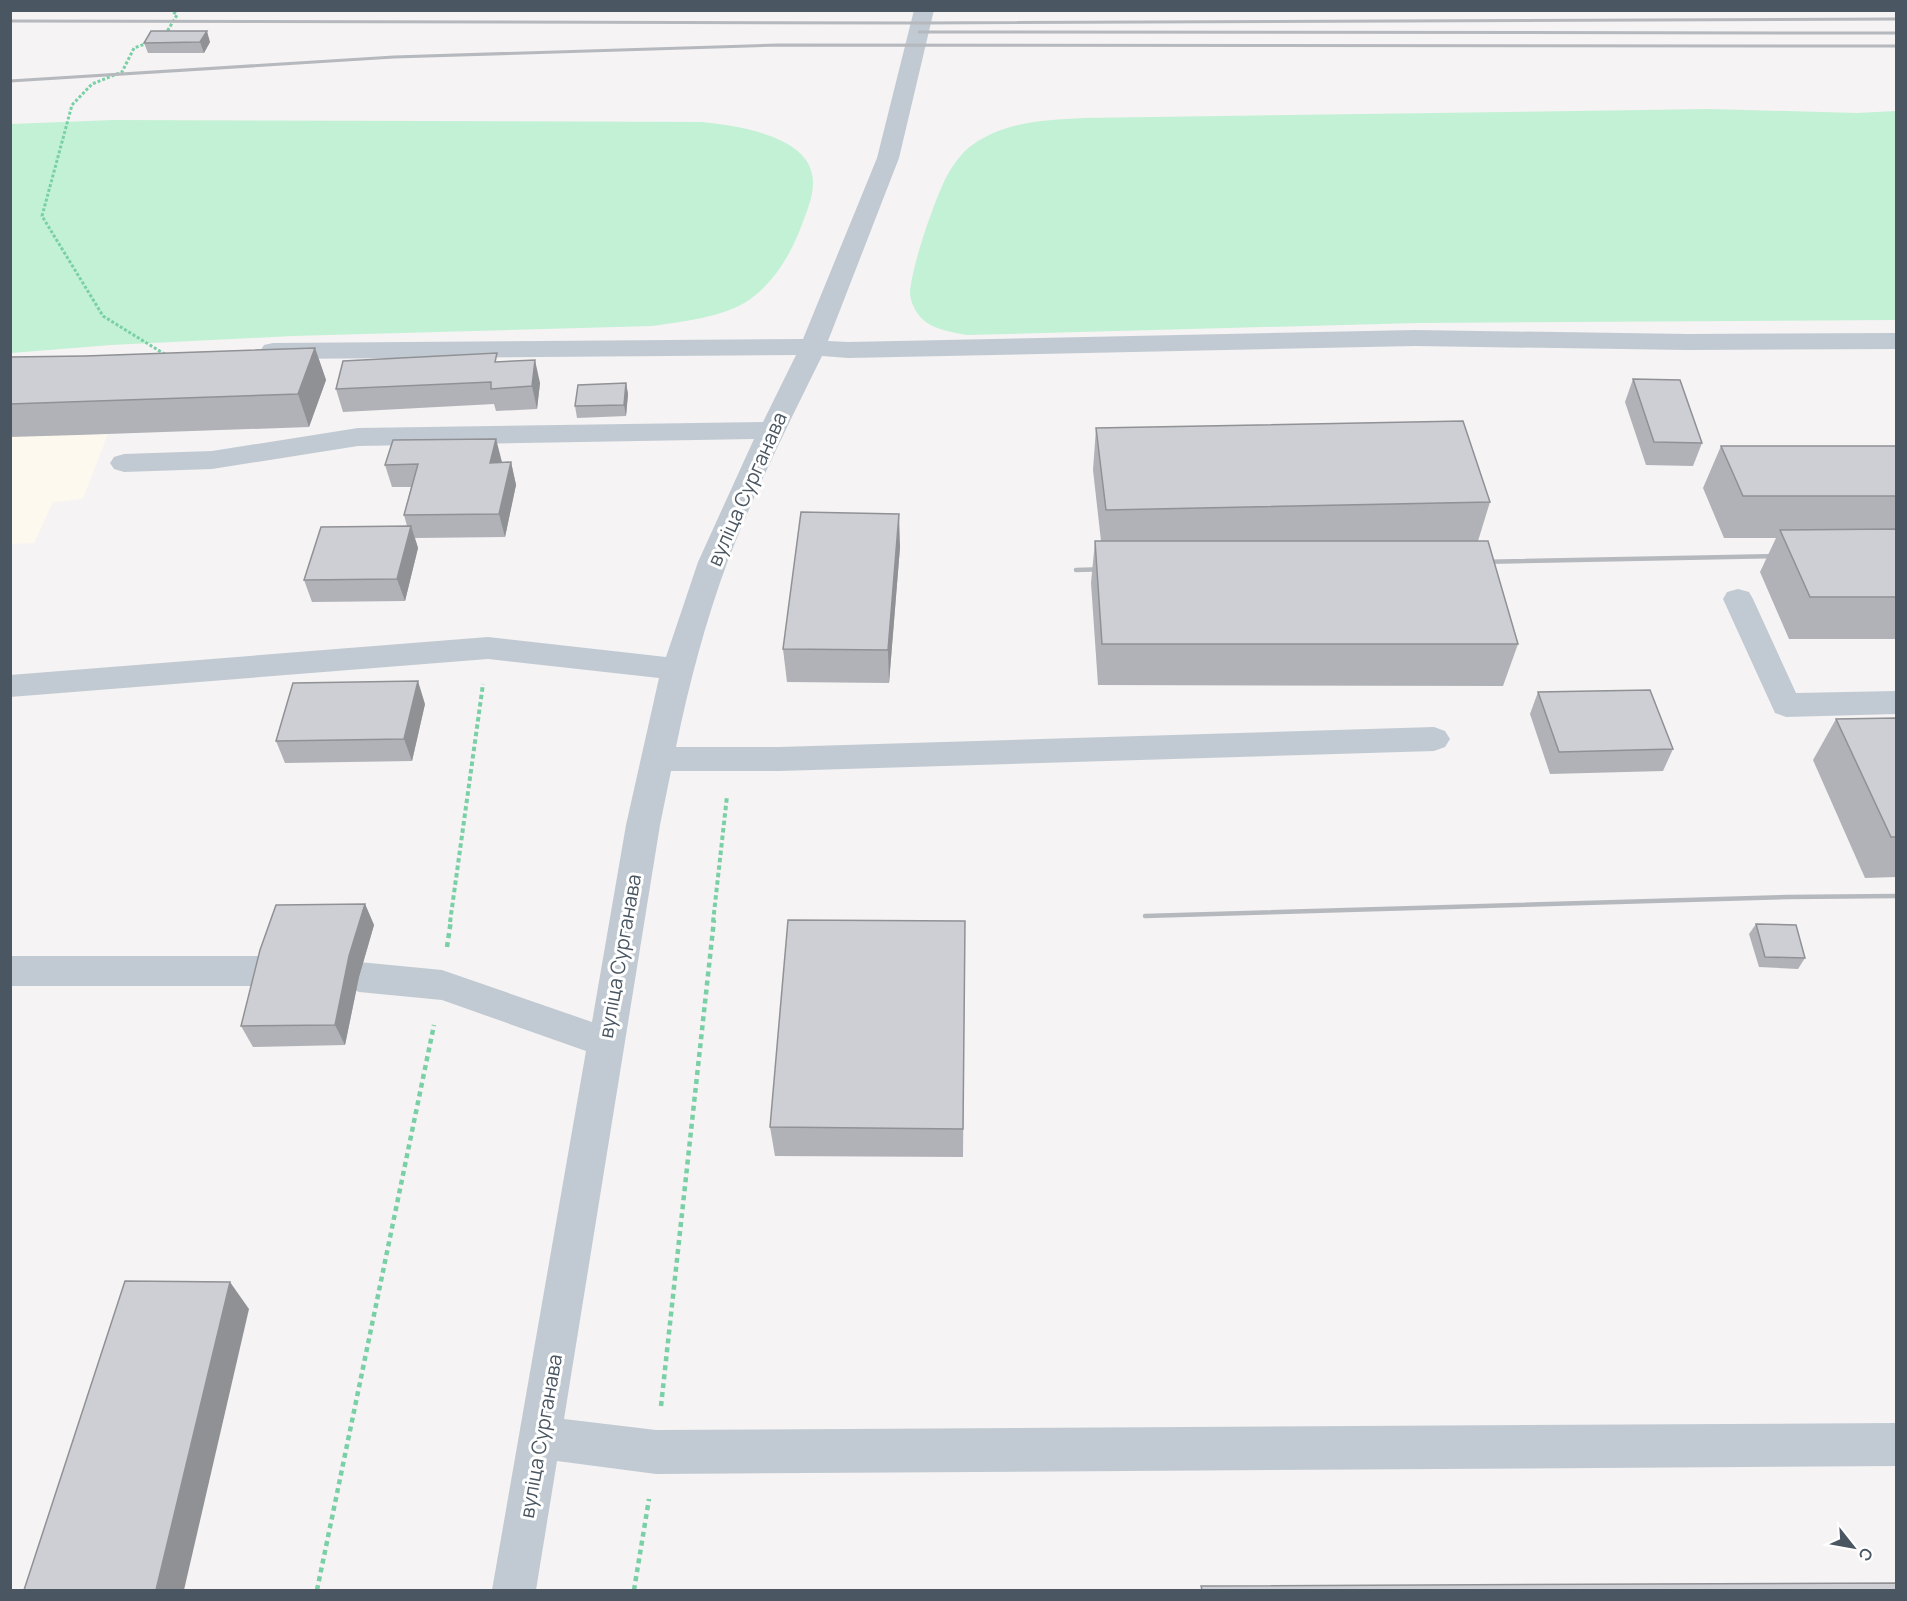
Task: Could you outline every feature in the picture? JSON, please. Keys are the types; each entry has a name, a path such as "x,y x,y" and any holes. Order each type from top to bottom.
{"street":[{"name":"вуліца Сурганава","path":"514,1590 542,1437 605,1042 643,825 677,669 713,562 772,430 813,347 888,158 924,10"},
{"path":"252,351 813,347 859,349 1415,338 1608,357 1727,363 1832,357 1889,342"},
{"path":"124,462 212,460 358,437 772,430"},
{"path":"1738,599 1786,705 1896,703"},
{"path":"10,686 488,648 677,669"},
{"path":"657,759 790,759 1434,739"},
{"path":"10,971 271,971"},
{"path":"359,977 442,985 605,1042"},
{"path":"542,1437 656,1452 1896,1445"}],"path":[{"path":"165,37 177,15 171,10"},
{"path":"155,40 134,48 122,72 92,84 72,105 42,216 103,316 169,357"},
{"path":"317,1590 442,985 488,648"},
{"path":"634,1590 656,1452 728,792"}],"shaded area":[{"path":"10,390 79,435 108,434 83,499 53,502 34,543 11,544"}],"green space":[{"path":"1710,109 1857,113 1896,111 1896,320 1417,323 967,335 940,329 928,323 922,319 912,304 910,293 914,269 938,195 950,170 966,150 979,141 993,133 1022,124 1083,118"},
{"path":"114,120 702,122 749,129 782,141 807,161 812,174 813,187 797,238 774,277 758,293 739,306 702,318 652,326 292,336 111,345 11,353 11,124"}],"building":[{"path":"151,31 207,31 200,42 144,43"},
{"path":"315,348 298,394 10,404 10,357"},
{"path":"497,353 495,362 535,360 532,386 491,389 491,382 336,389 343,361"},
{"path":"1633,379 1680,380 1702,443 1654,442"},
{"path":"626,383 624,405 575,406 578,385"},
{"path":"1463,421 1490,502 1106,510 1096,428"},
{"path":"496,439 490,463 511,462 499,514 404,515 418,464 385,465 393,440"},
{"path":"1721,446 1896,446 1896,496 1743,496"},
{"path":"801,512 899,514 888,650 783,649"},
{"path":"411,526 397,579 304,580 321,527"},
{"path":"1896,529 1896,597 1810,597 1780,530"},
{"path":"1095,541 1488,541 1518,644 1102,644"},
{"path":"418,681 404,739 276,741 293,683"},
{"path":"1650,690 1673,749 1559,752 1538,692"},
{"path":"1896,718 1896,837 1891,837 1836,719"},
{"path":"365,904 349,956 335,1025 241,1026 260,950 276,905"},
{"path":"788,920 965,921 963,1129 770,1127"},
{"path":"1756,924 1796,925 1805,958 1765,957"},
{"path":"125,1281 230,1282 156,1590 24,1590"},
{"path":"1896,1583 1896,1590 1202,1590 1201,1586"}],"railway":[{"path":"10,21 920,23 1896,19"},
{"path":"919,32 1896,33"},
{"path":"10,81 394,57 778,45 1896,46"},
{"path":"1478,562 1784,556"},
{"path":"1076,570 1109,569"},
{"path":"1145,916 1788,897 1896,896"}]}
